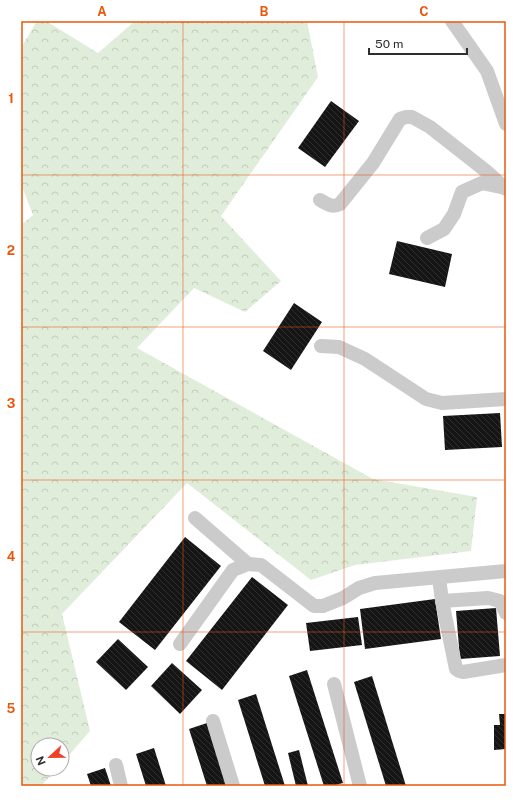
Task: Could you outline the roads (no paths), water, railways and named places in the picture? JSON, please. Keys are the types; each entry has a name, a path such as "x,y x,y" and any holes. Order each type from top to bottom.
{"street":[{"path":"452,21 486,71 506,124"},
{"path":"320,200 330,206 340,204 373,163 400,119 406,117 412,117 430,127 486,171 506,189"},
{"path":"427,238 444,230 454,214 462,192 482,183 506,189"},
{"path":"321,346 340,347 365,359 426,399 442,403 506,399"},
{"path":"195,518 248,564"},
{"path":"180,644 233,570 248,564 261,565 314,606 323,606 343,598 359,588 375,583 506,571"},
{"path":"439,578 442,602 456,668 459,672 506,664"},
{"path":"442,602 488,598 500,601 506,613"},
{"path":"334,684 360,786"},
{"path":"213,721 233,786"},
{"path":"116,765 121,786"}]}
